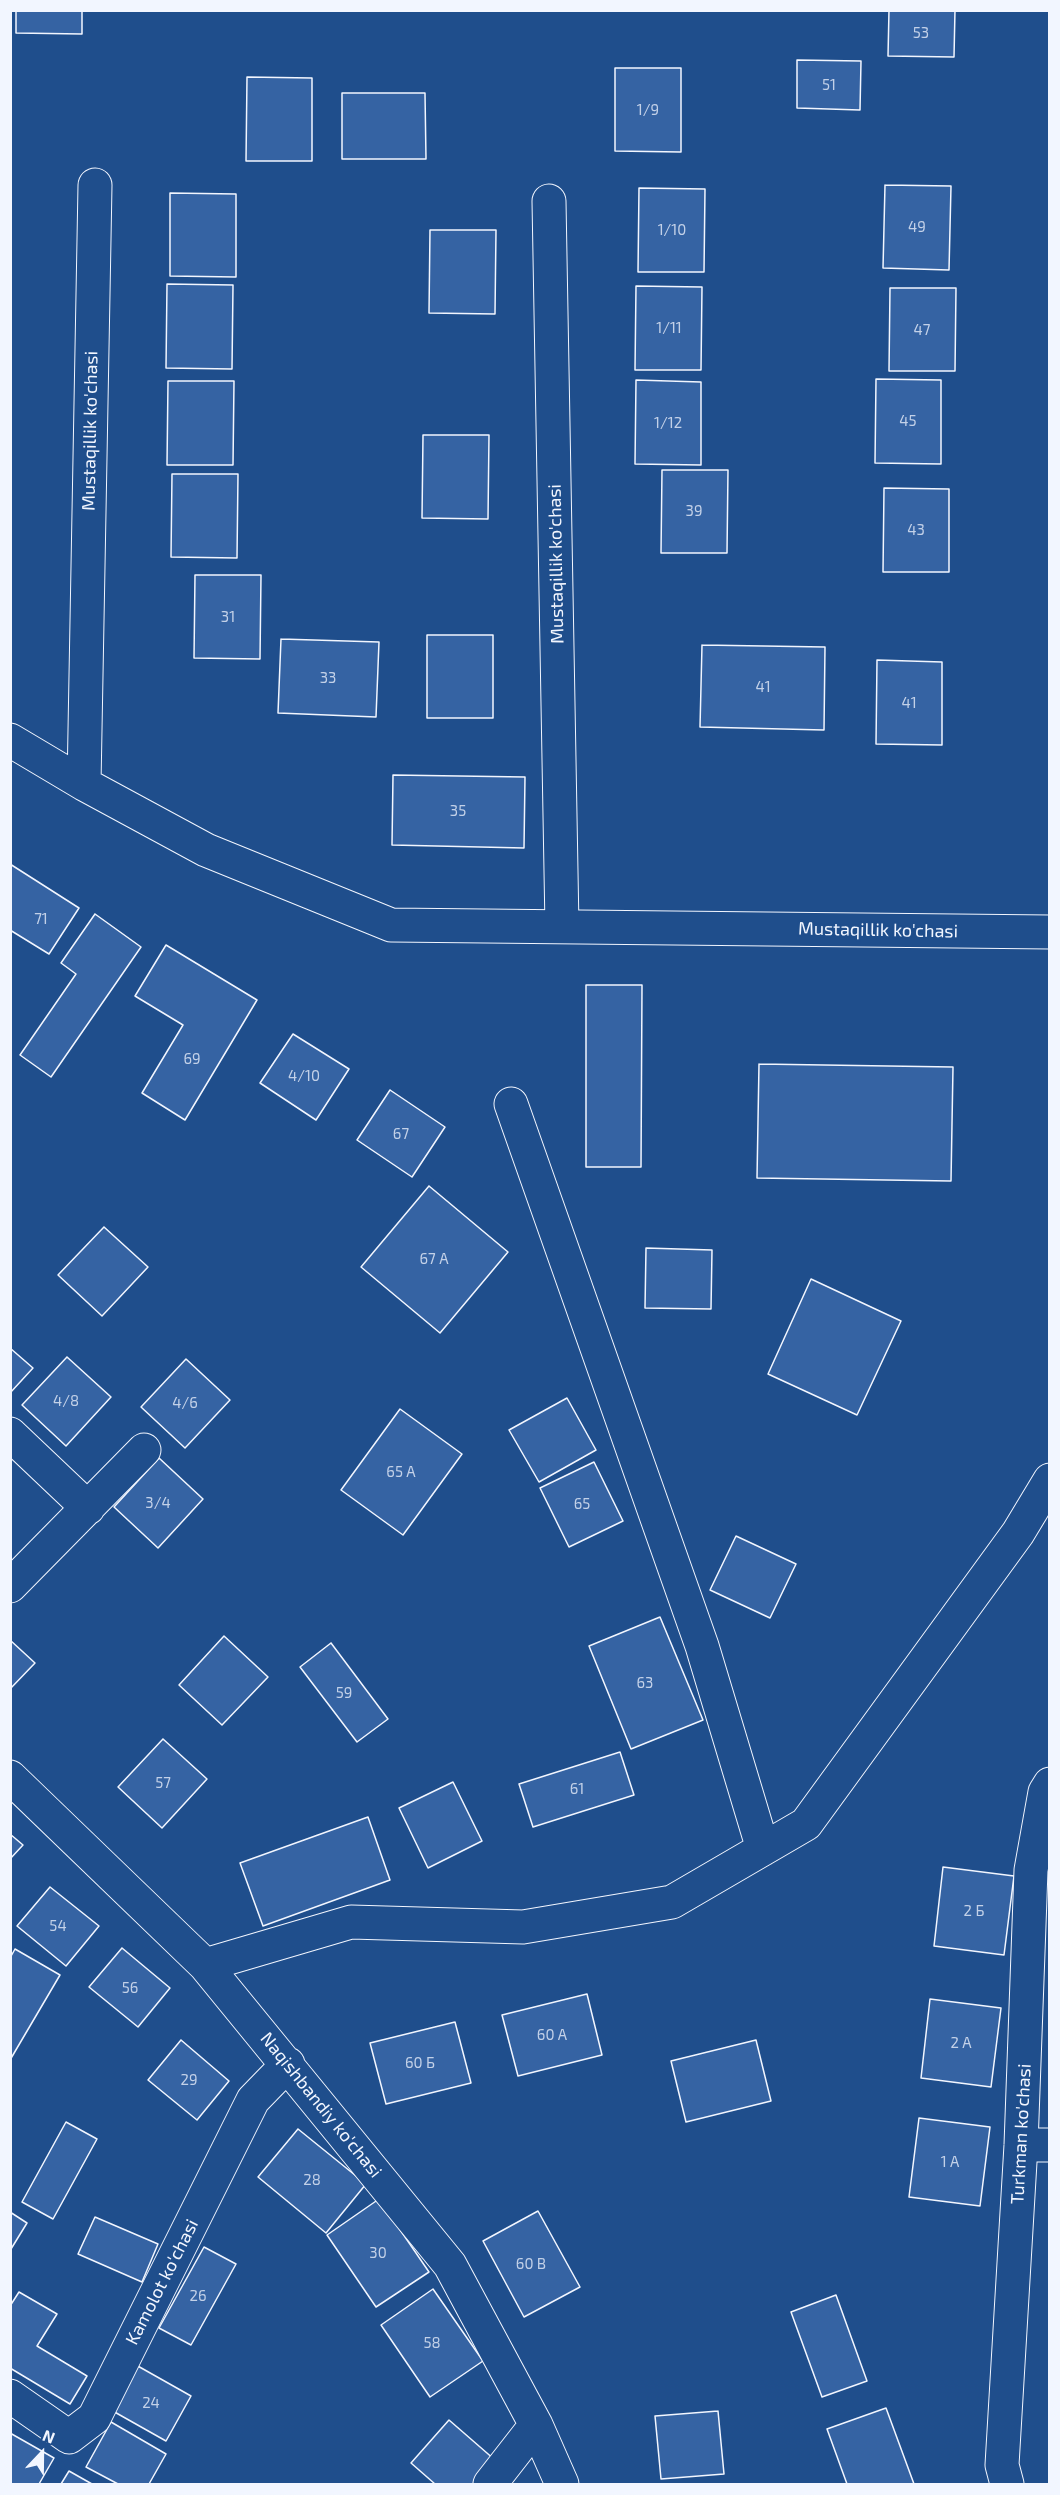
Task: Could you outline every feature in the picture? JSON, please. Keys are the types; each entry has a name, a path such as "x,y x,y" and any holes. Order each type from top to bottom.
{"street":[{"name":"Mustaqillik ko'chasi","path":"84,784 94,185"},
{"name":"Mustaqillik ko'chasi","path":"549,201 562,927"},
{"name":"Mustaqillik ko'chasi","path":"10,740 84,784 206,850 391,925 1050,932"},
{"path":"510,1104 702,1646 763,1849"},
{"path":"10,1434 88,1508"},
{"path":"10,1586 144,1450"},
{"path":"205,1965 351,1922 524,1927 672,1902 806,1824 1018,1533 1050,1480"},
{"name":"Naqishbandiy ko'chasi","path":"10,1776 205,1965 450,2265 536,2425 562,2484"},
{"name":"Turkman ko'chasi","path":"1007,2484 1002,2465 1035,2145 1031,1870 1045,1792 1050,1784"},
{"name":"Kamolot ko'chasi","path":"10,2396 69,2437 93,2418 253,2100 288,2064"},
{"path":"490,2484 536,2425"}],"building":[{"path":"16,10 82,10 82,34 16,33"},
{"path":"889,10 955,10 954,57 888,56"},
{"path":"797,60 861,61 860,110 797,108"},
{"path":"615,68 681,68 681,152 615,151"},
{"path":"247,77 312,78 312,161 246,161"},
{"path":"342,93 425,93 426,159 342,159"},
{"path":"885,185 951,186 949,270 883,268"},
{"path":"639,188 705,189 704,272 638,272"},
{"path":"170,193 236,194 236,277 170,276"},
{"path":"430,230 496,230 495,314 429,313"},
{"path":"167,284 233,285 232,369 166,368"},
{"path":"636,286 702,287 701,370 635,370"},
{"path":"890,288 956,288 955,371 889,371"},
{"path":"876,379 941,380 941,464 875,463"},
{"path":"636,380 701,382 701,465 635,464"},
{"path":"168,381 234,381 233,465 167,465"},
{"path":"423,435 489,435 488,519 422,518"},
{"path":"662,470 728,470 727,553 661,553"},
{"path":"172,474 238,474 237,558 171,557"},
{"path":"884,488 949,489 949,572 883,572"},
{"path":"195,575 261,575 260,659 194,658"},
{"path":"427,635 493,635 493,718 427,718"},
{"path":"281,639 379,642 376,717 278,713"},
{"path":"702,645 825,647 824,730 700,727"},
{"path":"877,660 942,662 942,745 876,744"},
{"path":"393,775 525,777 524,848 392,845"},
{"path":"10,864 79,908 49,954 10,930"},
{"path":"95,914 141,947 51,1077 20,1055 76,974 61,963"},
{"path":"166,945 257,1000 185,1120 142,1093 183,1025 135,996"},
{"path":"586,985 642,985 641,1167 586,1167"},
{"path":"293,1034 349,1069 316,1120 260,1083"},
{"path":"759,1064 953,1067 951,1181 757,1178"},
{"path":"390,1090 445,1127 412,1177 357,1140"},
{"path":"429,1186 508,1252 440,1333 361,1267"},
{"path":"104,1227 148,1267 102,1316 58,1275"},
{"path":"646,1248 712,1250 711,1309 645,1308"},
{"path":"811,1279 901,1321 857,1415 768,1374"},
{"path":"10,1348 33,1368 10,1393"},
{"path":"67,1357 111,1397 66,1446 22,1405"},
{"path":"186,1359 230,1400 185,1448 141,1407"},
{"path":"567,1398 596,1450 539,1482 509,1430"},
{"path":"400,1409 462,1454 403,1535 341,1490"},
{"path":"159,1458 203,1499 158,1548 114,1507"},
{"path":"594,1462 623,1521 569,1547 540,1488"},
{"path":"736,1536 796,1564 770,1618 710,1590"},
{"path":"660,1617 703,1720 631,1749 589,1646"},
{"path":"224,1636 268,1677 222,1725 179,1685"},
{"path":"10,1640 35,1663 10,1689"},
{"path":"331,1643 388,1719 357,1742 300,1667"},
{"path":"163,1739 207,1779 162,1828 118,1787"},
{"path":"620,1752 634,1795 533,1827 519,1784"},
{"path":"453,1782 482,1841 428,1868 399,1808"},
{"path":"368,1817 390,1880 263,1926 240,1863"},
{"path":"10,1834 23,1845 10,1859"},
{"path":"943,1867 1014,1876 1004,1955 934,1946"},
{"path":"50,1887 99,1926 66,1966 17,1926"},
{"path":"122,1948 170,1988 138,2027 89,1987"},
{"path":"15,1949 60,1975 10,2060 10,1958"},
{"path":"587,1994 602,2055 518,2076 502,2015"},
{"path":"930,1999 1001,2008 991,2087 921,2078"},
{"path":"455,2022 471,2083 386,2104 370,2043"},
{"path":"181,2040 229,2081 197,2120 148,2080"},
{"path":"756,2040 771,2101 686,2122 671,2061"},
{"path":"919,2118 990,2127 980,2206 909,2197"},
{"path":"66,2122 97,2139 53,2219 22,2202"},
{"path":"298,2129 366,2184 326,2233 258,2177"},
{"path":"379,2199 429,2272 376,2307 327,2235"},
{"path":"538,2211 580,2287 524,2317 483,2241"},
{"path":"10,2212 27,2223 11,2249 10,2249"},
{"path":"95,2217 158,2244 142,2282 78,2254"},
{"path":"204,2247 236,2264 191,2345 159,2328"},
{"path":"433,2289 483,2361 430,2397 381,2325"},
{"path":"19,2292 57,2314 37,2346 87,2376 70,2404 10,2368 10,2306"},
{"path":"836,2295 867,2381 822,2397 791,2312"},
{"path":"136,2365 191,2396 166,2441 111,2410"},
{"path":"886,2408 914,2484 847,2484 827,2429"},
{"path":"718,2411 724,2474 661,2479 655,2416"},
{"path":"449,2420 495,2460 473,2484 435,2484 411,2463"},
{"path":"111,2422 166,2454 149,2484 118,2484 86,2467"},
{"path":"10,2433 54,2458 39,2484 10,2484"},
{"path":"69,2471 92,2484 61,2484"}]}
